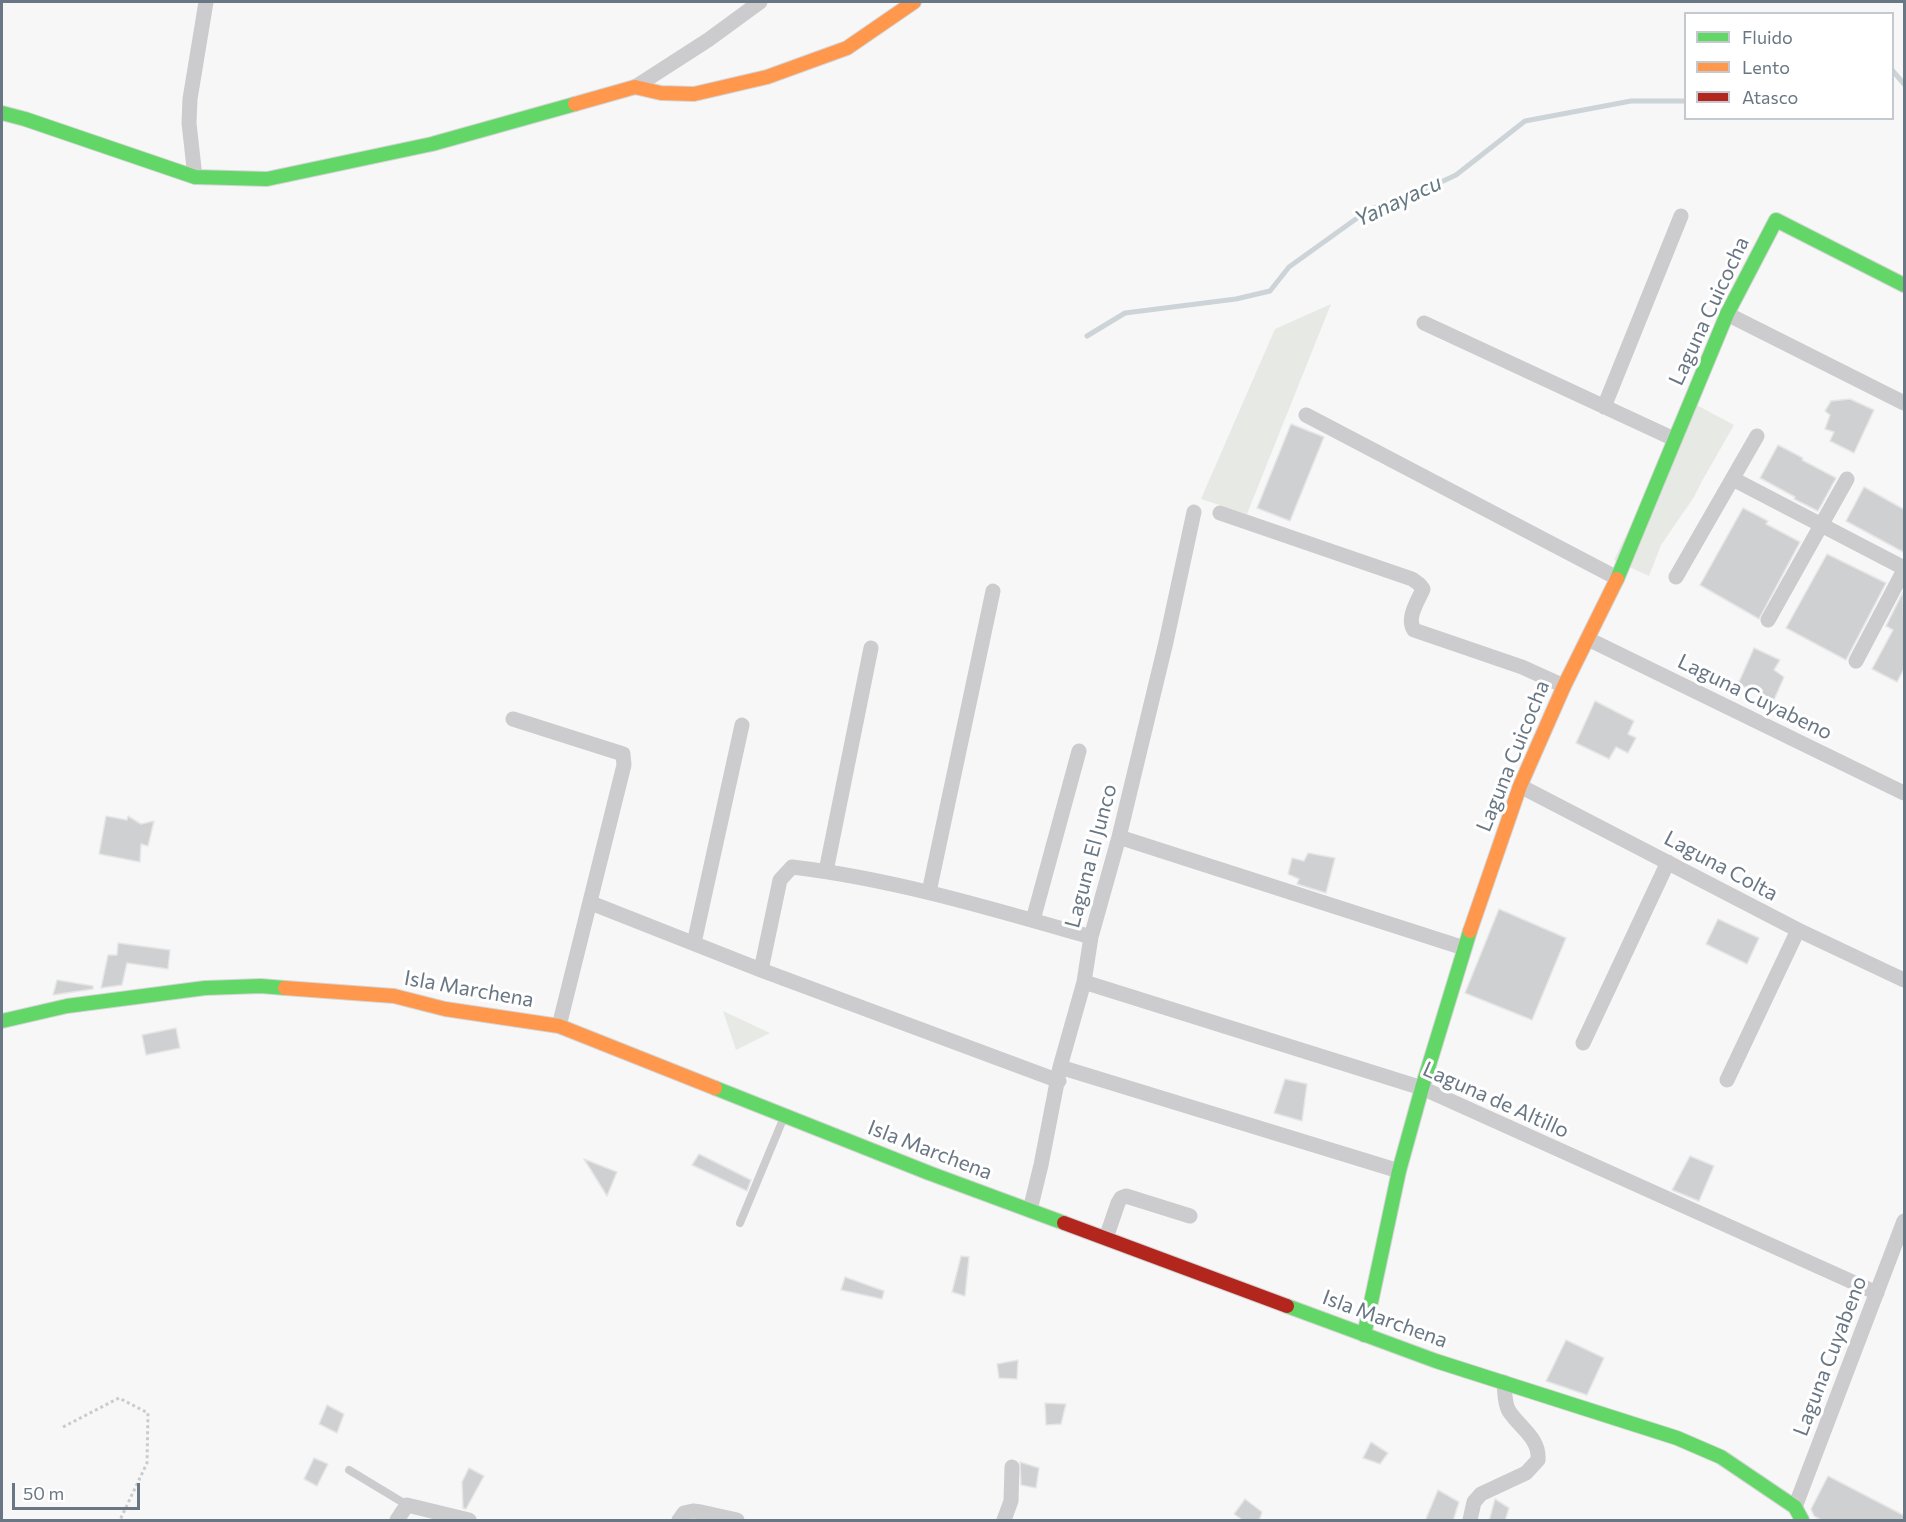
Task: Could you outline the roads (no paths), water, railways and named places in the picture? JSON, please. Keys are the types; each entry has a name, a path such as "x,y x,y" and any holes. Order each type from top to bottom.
{"street":[{"path":"195,177 189,123 190,99 206,2"},
{"path":"2,113 195,177 267,178 432,144 635,87 708,40 760,2"},
{"path":"635,87 661,93 694,94 767,77 847,48 914,2"},
{"path":"1604,407 1681,216"},
{"name":"Laguna Cuicocha","path":"1364,1335 1399,1171 1422,1088 1464,948 1520,786 1564,686 1617,578 1727,314 1776,220 1905,285"},
{"path":"1727,314 1905,403"},
{"path":"1424,323 1674,439"},
{"path":"1306,415 1617,578"},
{"path":"1676,577 1757,436"},
{"path":"1733,479 1905,569 1856,661"},
{"path":"1768,620 1847,479"},
{"name":"Laguna El Junco","path":"1030,1210 1059,1074 1084,982 1091,937 1119,837 1166,642 1194,512"},
{"path":"1220,513 1412,579 1422,589 1411,619 1413,630 1522,667 1564,686"},
{"path":"929,892 993,591"},
{"name":"Laguna Cuyabeno","path":"1588,639 1905,792"},
{"path":"826,871 871,648"},
{"path":"513,719 623,754 624,765 559,1026"},
{"path":"694,943 742,725"},
{"path":"1033,920 1079,751"},
{"name":"Laguna Colta","path":"1520,786 1798,930 1905,980"},
{"path":"1119,837 1464,948"},
{"path":"1583,1043 1668,862"},
{"path":"761,970 780,880 792,867 826,871 929,892 1091,937"},
{"path":"591,903 761,970 1059,1074 1399,1171"},
{"path":"1727,1080 1798,930"},
{"name":"Laguna de Altillo","path":"1084,982 1422,1088 1877,1293"},
{"name":"Isla Marchena","path":"2,1021 67,1006 205,988 261,986 394,996 445,1009 559,1026 929,1173 1364,1335 1436,1361 1677,1438 1721,1457 1799,1514"},
{"path":"1106,1238 1118,1203 1126,1196 1190,1216"},
{"name":"Laguna Cuyabeno","path":"1799,1514 1877,1293 1905,1221"},
{"path":"1470,1521 1474,1502 1481,1494 1526,1473 1538,1460 1536,1446 1525,1428 1509,1411 1504,1382"},
{"path":"1004,1521 1011,1501 1012,1467"},
{"path":"397,1521 407,1505 469,1521"},
{"path":"679,1521 684,1513 693,1510 737,1521"}],"lane":[{"path":"740,1223 784,1116"},
{"path":"349,1470 407,1505"}],"waterway":[{"name":"Yanayacu","path":"1894,72 1904,84"},
{"name":"Yanayacu","path":"1087,336 1125,313 1236,299 1270,291 1289,267 1367,211 1424,190 1456,175 1525,121 1631,101 1684,101"}]}
